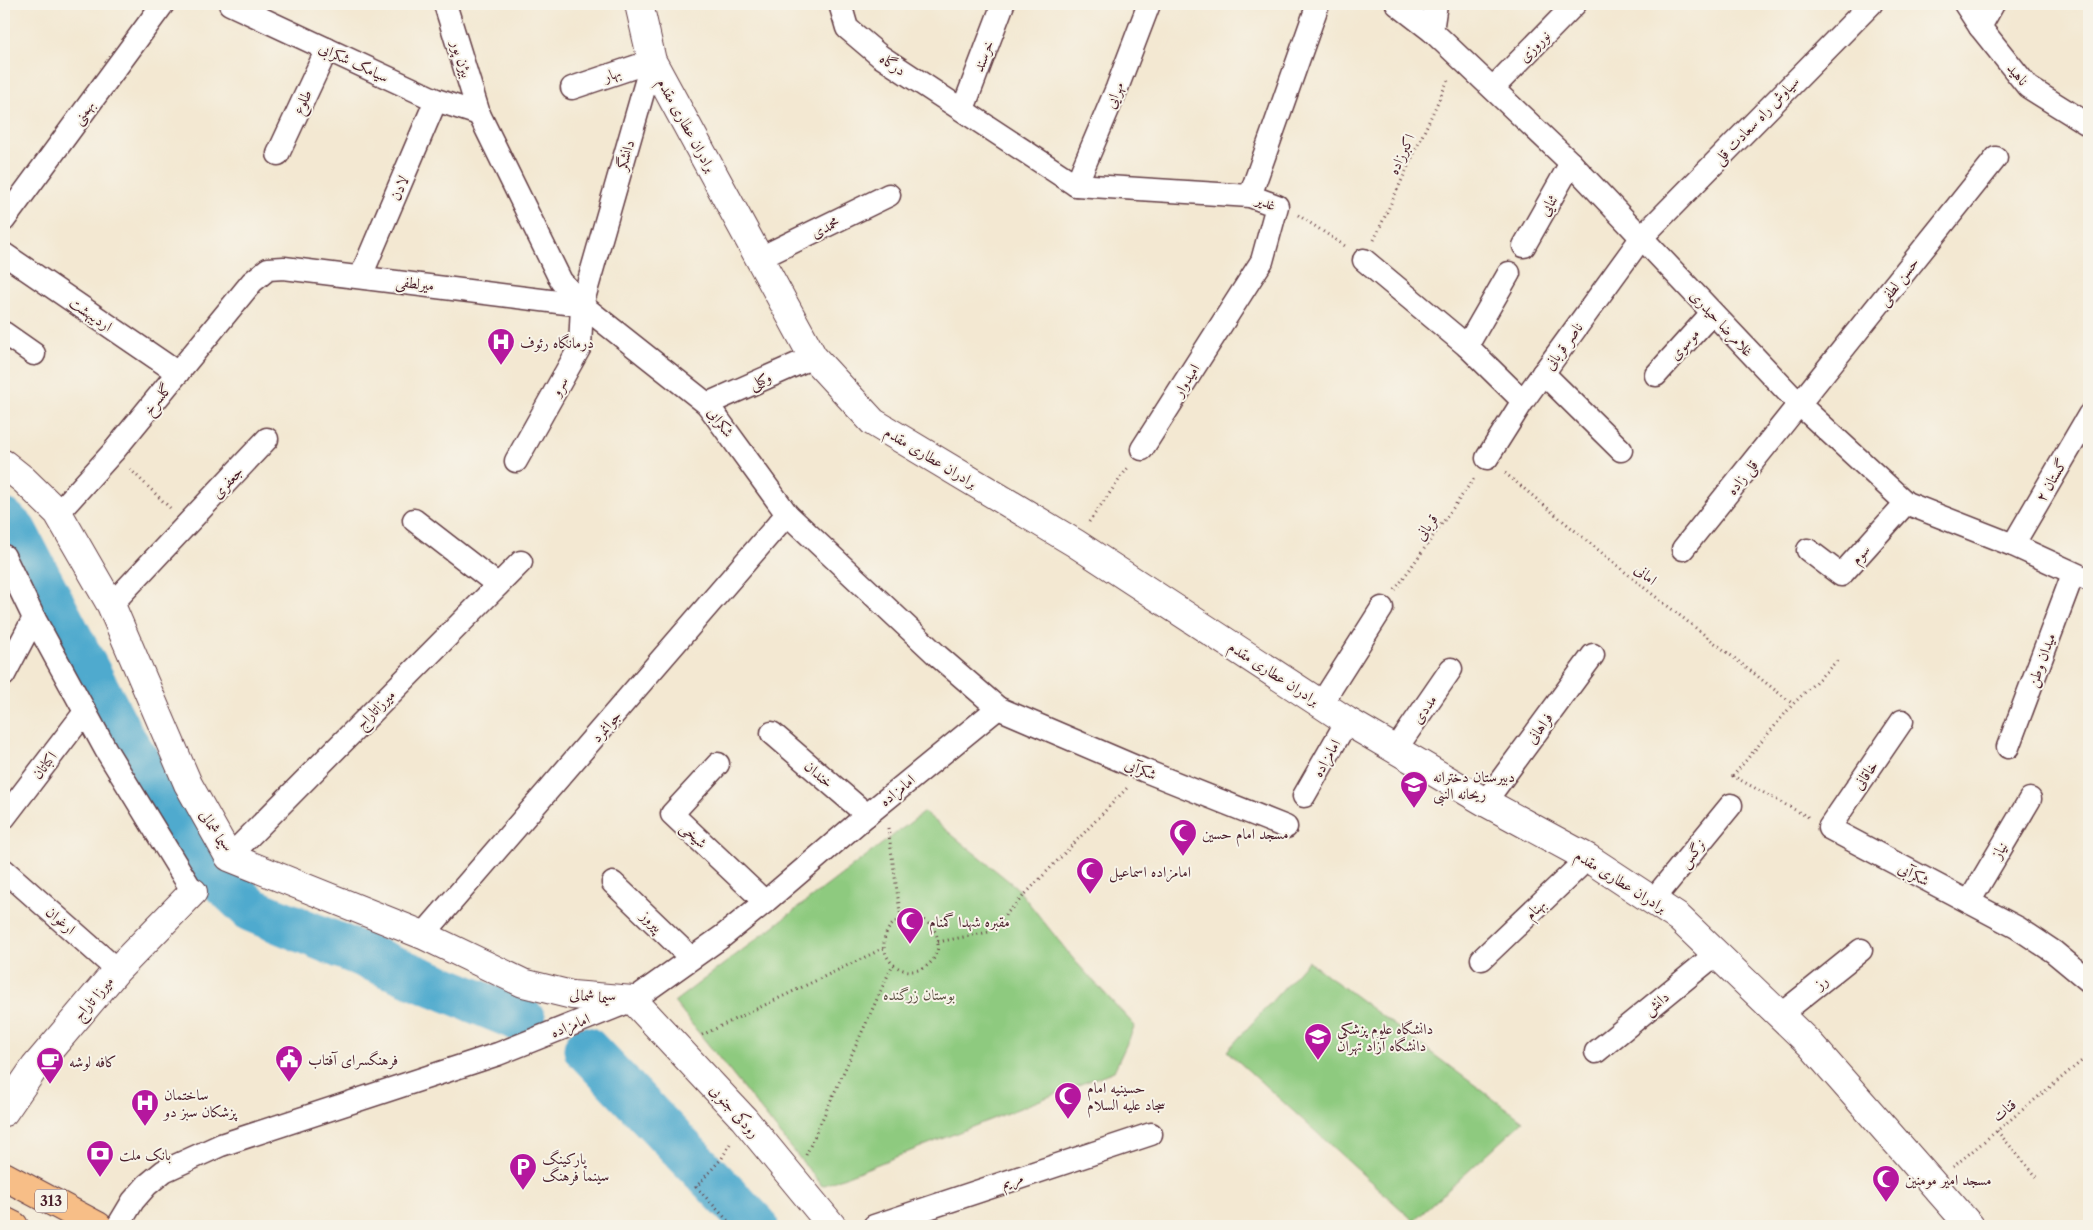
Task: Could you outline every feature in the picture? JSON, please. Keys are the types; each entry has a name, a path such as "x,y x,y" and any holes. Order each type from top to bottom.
{"main road":[{"name":"313","path":"4,1176 98,1226"},
{"path":"4,1221 14,1226"}],"street":[{"name":"بهمنی","path":"4,220 163,4"},
{"name":"سیامک شکرابی","path":"230,4 436,100 480,114"},
{"name":"بیژن پور","path":"445,4 480,114"},
{"name":"دانشگر","path":"582,305 652,61 639,4"},
{"name":"درگاه","path":"840,4 847,28 880,56 963,109"},
{"name":"خرسند","path":"963,109 1002,4"},
{"name":"مهرایی","path":"1076,185 1117,88 1149,4"},
{"path":"1250,196 1318,4"},
{"name":"غلامرضا حیدری","path":"1397,4 1432,32 1572,163 1800,405 1906,503 2013,545 2081,577"},
{"path":"1432,32 1436,4"},
{"name":"نوروزی","path":"1493,88 1574,4"},
{"name":"سیاوش راه سعادت قلی","path":"1642,237 1871,4"},
{"name":"ناهید","path":"1965,4 1980,27 2028,88 2089,125"},
{"path":"1980,27 1993,4"},
{"name":"طلوع","path":"278,154 327,49"},
{"name":"بهار","path":"572,88 652,61"},
{"name":"برادران عطاری مقدم","path":"652,61 814,357 873,422 1075,543 1347,721 1485,802 1588,858 1679,918 1810,1045 1968,1226"},
{"name":"لادن","path":"361,276 436,100"},
{"path":"963,109 1076,185"},
{"name":"شکرابی","path":"480,114 561,281 582,305 708,404 787,514 938,656 998,708"},
{"name":"حسن لطفی","path":"1800,405 1996,158"},
{"name":"ثنایی","path":"1524,246 1572,163"},
{"name":"غدیر","path":"1076,185 1250,196 1277,206"},
{"name":"محمدی","path":"760,258 889,195"},
{"name":"امیدوار","path":"1142,449 1262,260 1277,206"},
{"name":"ناصر قربانی","path":"1487,458 1523,401 1642,237"},
{"name":"اردیبهشت","path":"4,254 178,373"},
{"path":"1364,260 1468,346 1523,401"},
{"name":"میرلطفی","path":"252,282 268,269 284,268 361,276 582,305"},
{"path":"1468,346 1509,273"},
{"name":"گلسرخ","path":"58,513 113,452 252,282"},
{"name":"سرو","path":"516,461 580,347 582,305"},
{"name":"موسوی","path":"1656,374 1712,313"},
{"path":"4,333 34,354"},
{"name":"وکیلی","path":"708,404 814,357"},
{"path":"1543,373 1622,450"},
{"name":"قلی زاده","path":"1683,549 1800,405"},
{"name":"گستان ۲","path":"2013,545 2089,415"},
{"name":"جعفری","path":"111,605 267,439"},
{"name":"سیما شمالی","path":"4,464 24,480 58,513 111,605 188,784 229,857 423,935 523,983 572,995 632,1000"},
{"name":"سوم","path":"1808,550 1841,575 1906,503"},
{"name":"جوانمرد","path":"423,935 787,514"},
{"path":"414,520 498,585"},
{"path":"4,556 34,618 106,750 193,892"},
{"name":"میرزاتاراج","path":"229,857 521,562"},
{"name":"میدان وطن","path":"2008,747 2081,577"},
{"path":"1322,704 1382,608"},
{"path":"4,675 34,618"},
{"name":"فراهانی","path":"1485,802 1593,655"},
{"name":"مددی","path":"1396,749 1451,669"},
{"name":"شکرآبی","path":"998,708 1144,770 1286,827"},
{"name":"امامزاده","path":"118,1226 133,1201 147,1184 164,1171 220,1145 498,1054 632,1000 765,902 867,815 998,708"},
{"name":"اکباتان","path":"4,818 85,712"},
{"name":"امامزاده","path":"1304,796 1347,721"},
{"name":"خاقانی","path":"1829,828 1902,721"},
{"name":"خندان","path":"772,733 867,815"},
{"name":"شیخی","path":"718,764 672,814 765,902"},
{"name":"نیاز","path":"1969,902 2030,798"},
{"name":"نرگس","path":"1653,900 1731,805"},
{"name":"شکرآبی","path":"1829,828 2018,928 2054,952 2089,981"},
{"name":"بهنام","path":"1482,959 1588,858"},
{"name":"ارغوان","path":"4,870 117,970"},
{"name":"پیروز","path":"613,883 691,958"},
{"name":"میرزا تاراج","path":"4,1112 35,1067 117,970 193,892"},
{"name":"رز","path":"1780,1015 1862,950"},
{"name":"دانش","path":"1596,1052 1716,954"},
{"name":"رودکی جنوبی","path":"632,1000 744,1119 832,1226"},
{"name":"مریم","path":"874,1226 1151,1134"}],"path":[{"name":"اکبرزاده","path":"1364,260 1458,57"},
{"name":"غدیر","path":"1277,206 1305,217 1364,260"},
{"path":"1075,543 1142,449"},
{"path":"113,452 187,524"},
{"name":"قربانی","path":"1382,608 1487,458"},
{"name":"امانی","path":"1487,458 1642,586 1793,704"},
{"path":"1829,828 1733,776 1793,704 1840,658"},
{"path":"938,942 989,932 1144,770"},
{"path":"884,801 901,919"},
{"path":"909,917 925,921 932,927 938,942 933,959 926,966 909,970 893,964 884,948 884,939 893,923 909,917"},
{"path":"677,1047 884,948"},
{"path":"794,1182 893,964"},
{"name":"قنات","path":"1933,1184 2089,1055"},
{"path":"1997,1131 2037,1177"},
{"path":"722,1158 696,1188 733,1226"}],"green space":[{"name":"بوستان زرگنده","path":"924,812 1016,887 1075,961 1135,1026 1114,1071 822,1186 674,1002"},
{"path":"1308,961 1523,1121 1414,1221 1227,1051"}],"waterway":[{"path":"4,521 15,532 123,739 215,875 252,910 524,1021"},
{"path":"586,1049 756,1226"}],"place":[{"name":"درمانگاه رئوف","path":"501,366"},
{"name":"دبیرستان دخترانه ریحانه النبی","path":"1414,809"},
{"name":"مسجد امام حسین","path":"1183,857"},
{"name":"امامزاده اسماعیل","path":"1090,895"},
{"name":"مقبره شهدا گمنام","path":"910,945"},
{"name":"دانشگاه علوم پزشکی دانشگاه آزاد تهران","path":"1318,1061"},
{"name":"فرهنگسرای آفتاب","path":"289,1083"},
{"name":"کافه لوشه","path":"50,1085"},
{"name":"حسینیه امام سجاد علیه السلام","path":"1068,1120"},
{"name":"ساختمان پزشکان سبز دو","path":"145,1127"},
{"name":"بانک ملت","path":"100,1178"},
{"name":"پارکینگ سینما فرهنگ","path":"523,1191"},
{"name":"مسجد امیر مومنین","path":"1886,1203"}]}
